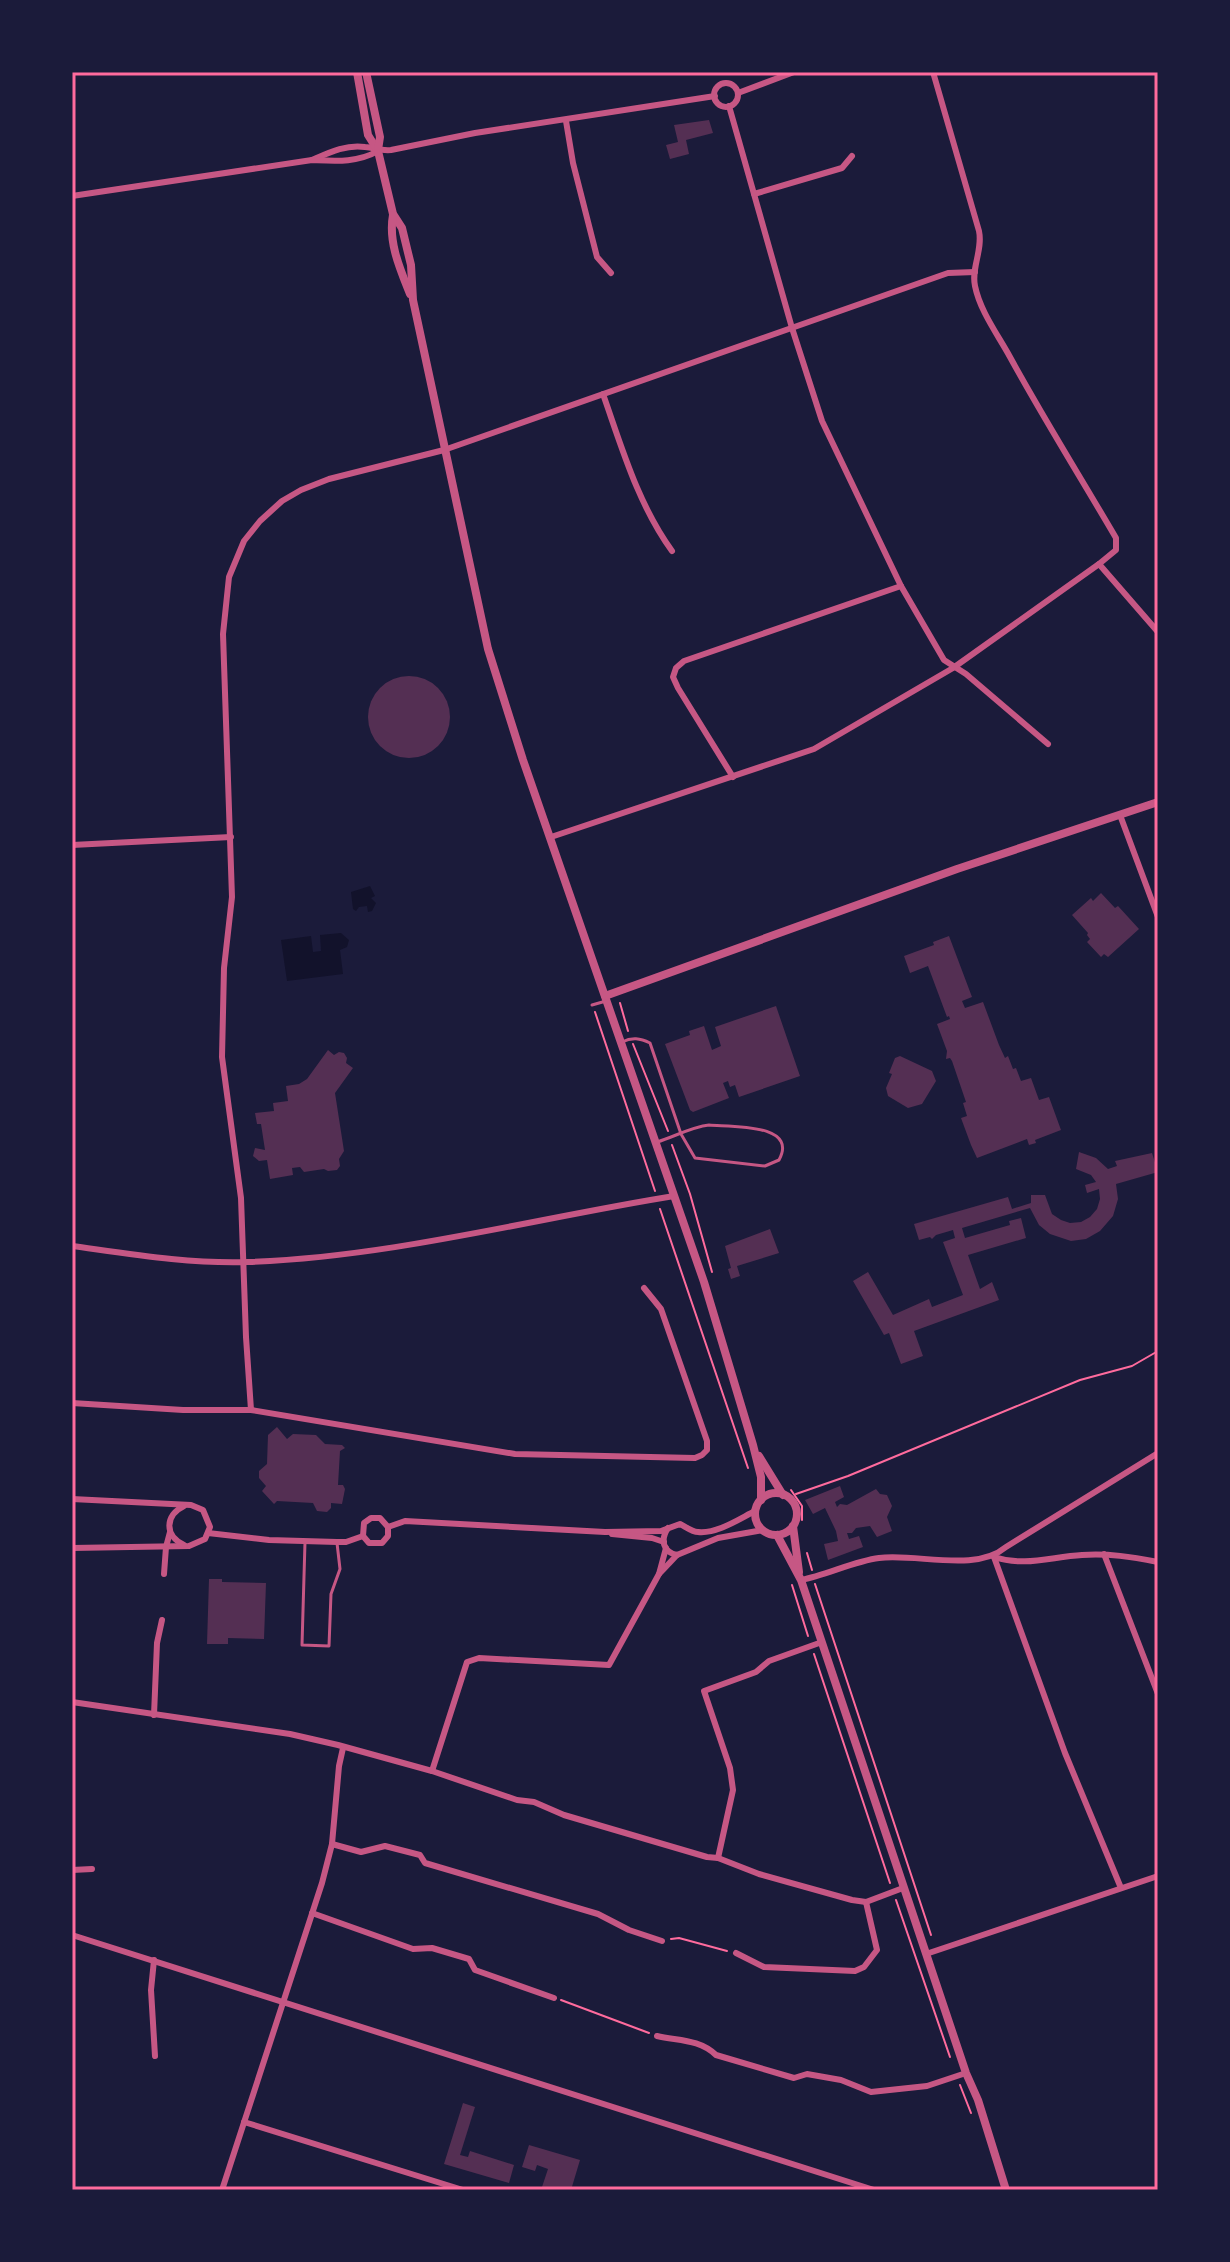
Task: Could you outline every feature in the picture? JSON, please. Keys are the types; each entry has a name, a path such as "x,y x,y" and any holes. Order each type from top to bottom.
{"street":[{"path":"357,72 368,135 378,151 393,214 390,229 399,266 413,300 488,649 619,1043 657,1142 704,1282 761,1477 761,1500 755,1511 735,1522 696,1532 680,1524 653,1531 605,1532"},
{"path":"366,72 380,137 378,151"},
{"path":"722,72 724,84"},
{"path":"738,93 794,72"},
{"path":"551,837 814,749 953,668 1116,550 1116,538 985,311 976,289 975,272 981,248 979,231 933,72"},
{"path":"724,84 734,86 738,93 737,100 729,106 721,105 715,96 717,88 724,84"},
{"path":"72,196 312,160 367,158 378,151 482,132 715,96"},
{"path":"729,106 792,328 822,421 901,586 944,660 966,674 1048,744"},
{"path":"566,121 573,163 597,257 611,273"},
{"path":"312,160 347,148 364,146 378,151"},
{"path":"754,194 842,168 852,156"},
{"path":"251,1410 236,1145 222,1057 224,968 232,897 223,634 229,577 244,541 268,514 301,490 329,479 444,450 948,273 975,272"},
{"path":"603,394 636,486 654,525 672,551"},
{"path":"1099,564 1158,632"},
{"path":"733,777 678,688 673,677 676,668 684,661 901,586"},
{"path":"606,998 957,869 1158,802"},
{"path":"1120,815 1158,917"},
{"path":"72,845 231,837"},
{"path":"72,1246 159,1258 245,1262 356,1253 674,1196"},
{"path":"72,1403 183,1410 251,1410 515,1454 695,1458 707,1450 707,1441 661,1309 644,1288"},
{"path":"753,1445 795,1508 796,1581"},
{"path":"994,1557 1158,1453"},
{"path":"761,1500 785,1492"},
{"path":"72,1499 191,1505 207,1515 208,1533 201,1543 189,1546 72,1548"},
{"path":"164,1574 173,1513 178,1508 191,1505"},
{"path":"755,1511 763,1530"},
{"path":"371,1518 380,1518 388,1527 388,1536 382,1543 369,1543 363,1536 363,1527 371,1518"},
{"path":"388,1527 405,1521 605,1532 659,1539 677,1555"},
{"path":"692,1547 729,1535 763,1530 777,1535 796,1527"},
{"path":"659,1574 668,1528"},
{"path":"432,1771 467,1662 479,1658 609,1665 659,1574 677,1555 688,1552 692,1547 694,1541 690,1530"},
{"path":"170,1532 177,1542 189,1546"},
{"path":"208,1533 222,1537 305,1542 346,1542 363,1536"},
{"path":"777,1535 822,1642 903,1888 930,1953 1006,2190"},
{"path":"1104,1554 1158,1694"},
{"path":"796,1581 824,1576 878,1558 967,1560 994,1557 1012,1563 1104,1554 1158,1562"},
{"path":"994,1557 1065,1753 1121,1888"},
{"path":"154,1715 157,1643 162,1620"},
{"path":"718,1858 733,1790 730,1768 704,1691 756,1672 769,1661 822,1642"},
{"path":"72,1702 290,1734 432,1771 615,1831 866,1902 903,1888"},
{"path":"222,2190 332,1844 343,1748"},
{"path":"332,1844 361,1852 385,1846 420,1855 425,1863 598,1914 629,1930 662,1941"},
{"path":"72,1870 92,1869"},
{"path":"930,1953 1158,1876"},
{"path":"736,1953 764,1967 855,1971 864,1967 877,1950 866,1902"},
{"path":"312,1913 413,1949 432,1948 469,1959 475,1970 554,1998"},
{"path":"72,1935 874,2190"},
{"path":"154,1960 151,1990 155,2056"},
{"path":"657,2036 680,2038 708,2047 716,2055 794,2078 807,2074 830,2078 871,2092 927,2086 966,2073"},
{"path":"244,2122 463,2190"}],"lane":[{"path":"592,1005 606,998"},
{"path":"619,1043 630,1038 650,1043 681,1134 695,1158 765,1166 779,1160 783,1150 777,1135 767,1130 709,1125 699,1126 681,1134 657,1142"},
{"path":"305,1542 302,1645 329,1646 331,1594 340,1569 337,1542"}],"path":[{"path":"617,992 626,1018"},
{"path":"592,1005 752,1479"},
{"path":"785,1492 795,1494 848,1476 1080,1380 1132,1366 1158,1351"},
{"path":"795,1494 803,1513 796,1527"},
{"path":"796,1581 811,1646 972,2117"},
{"path":"828,1620 930,1932 930,1953"},
{"path":"662,1941 679,1938 736,1953"},
{"path":"554,1998 657,2036"}],"shaded area":[{"path":"370,886 375,896 371,898 376,903 372,911 368,912 367,906 359,907 356,911 351,892"},
{"path":"341,933 349,940 347,947 340,950 343,974 287,981 281,940 311,936 313,952 321,951 320,935"}],"building":[{"path":"709,120 713,133 686,140 689,154 670,159 666,145 678,142 674,125"},
{"path":"409,676 425,679 438,688 447,701 450,717 447,733 438,746 425,755 409,758 393,755 380,746 371,733 368,717 371,701 380,688 393,679"},
{"path":"1101,893 1139,929 1108,957 1104,954 1101,957 1087,942 1090,939 1088,933 1072,915"},
{"path":"949,936 972,997 962,1001 965,1008 983,1002 1005,1058 1008,1056 1021,1081 1031,1078 1039,1100 1049,1097 1061,1130 1035,1140 1036,1143 1029,1145 1027,1139 977,1158 971,1145 961,1118 967,1116 963,1103 966,1102 952,1061 946,1059 947,1051 937,1024 950,1019 949,1016 928,966 910,973 904,956"},
{"path":"776,1006 800,1076 739,1097 735,1085 730,1087 728,1081 723,1083 729,1098 693,1112 690,1110 665,1044 704,1026 712,1050 721,1046 715,1027"},
{"path":"328,1050 334,1055 344,1053 346,1063 353,1068 335,1093 344,1151 339,1159 340,1166 337,1170 304,1172 300,1167 292,1168 293,1175 270,1179 267,1160 259,1161 253,1156 255,1148 265,1150 261,1124 257,1124 255,1113 274,1111 273,1103 288,1101 286,1086 307,1079"},
{"path":"900,1056 932,1071 936,1081 922,1104 908,1108 888,1096 886,1088 892,1074 889,1073 895,1058"},
{"path":"1079,1152 1096,1158 1108,1169 1117,1166 1115,1161 1152,1153 1158,1172 1116,1184 1118,1199 1113,1216 1100,1231 1086,1239 1071,1241 1050,1234 1039,1225 1030,1208 962,1228 965,1238 1010,1225 1009,1221 1021,1218 1026,1238 968,1255 980,1289 992,1282 999,1300 914,1331 923,1356 901,1364 889,1333 884,1335 853,1281 868,1272 893,1315 929,1299 932,1307 963,1295 943,1242 955,1238 953,1230 932,1239 919,1240 914,1224 1008,1197 1012,1209 1031,1203 1031,1195 1045,1195 1052,1214 1061,1220 1081,1222 1097,1209 1100,1199 1099,1189 1087,1193 1085,1185 1096,1182 1091,1175 1076,1169"},
{"path":"770,1229 779,1253 737,1266 740,1276 731,1279 725,1246"},
{"path":"277,1427 287,1439 293,1434 316,1435 325,1444 345,1448 340,1451 338,1485 343,1485 345,1489 342,1504 331,1503 327,1512 317,1511 313,1503 277,1501 274,1504 262,1491 266,1486 259,1478 259,1471 267,1464 268,1435"},
{"path":"840,1486 844,1497 835,1502 837,1507 876,1489 880,1494 887,1495 892,1506 887,1517 892,1531 877,1537 870,1526 856,1528 852,1533 847,1533 849,1539 859,1536 863,1547 828,1560 824,1544 838,1541 836,1531 825,1508 813,1514 805,1500"},
{"path":"209,1579 266,1583 264,1639 228,1638 228,1644 207,1644"},
{"path":"463,2103 475,2107 460,2155 468,2157 470,2151 514,2165 509,2183 444,2164"},
{"path":"529,2145 580,2160 571,2190 541,2190 548,2169 537,2165 535,2171 522,2167"}]}
